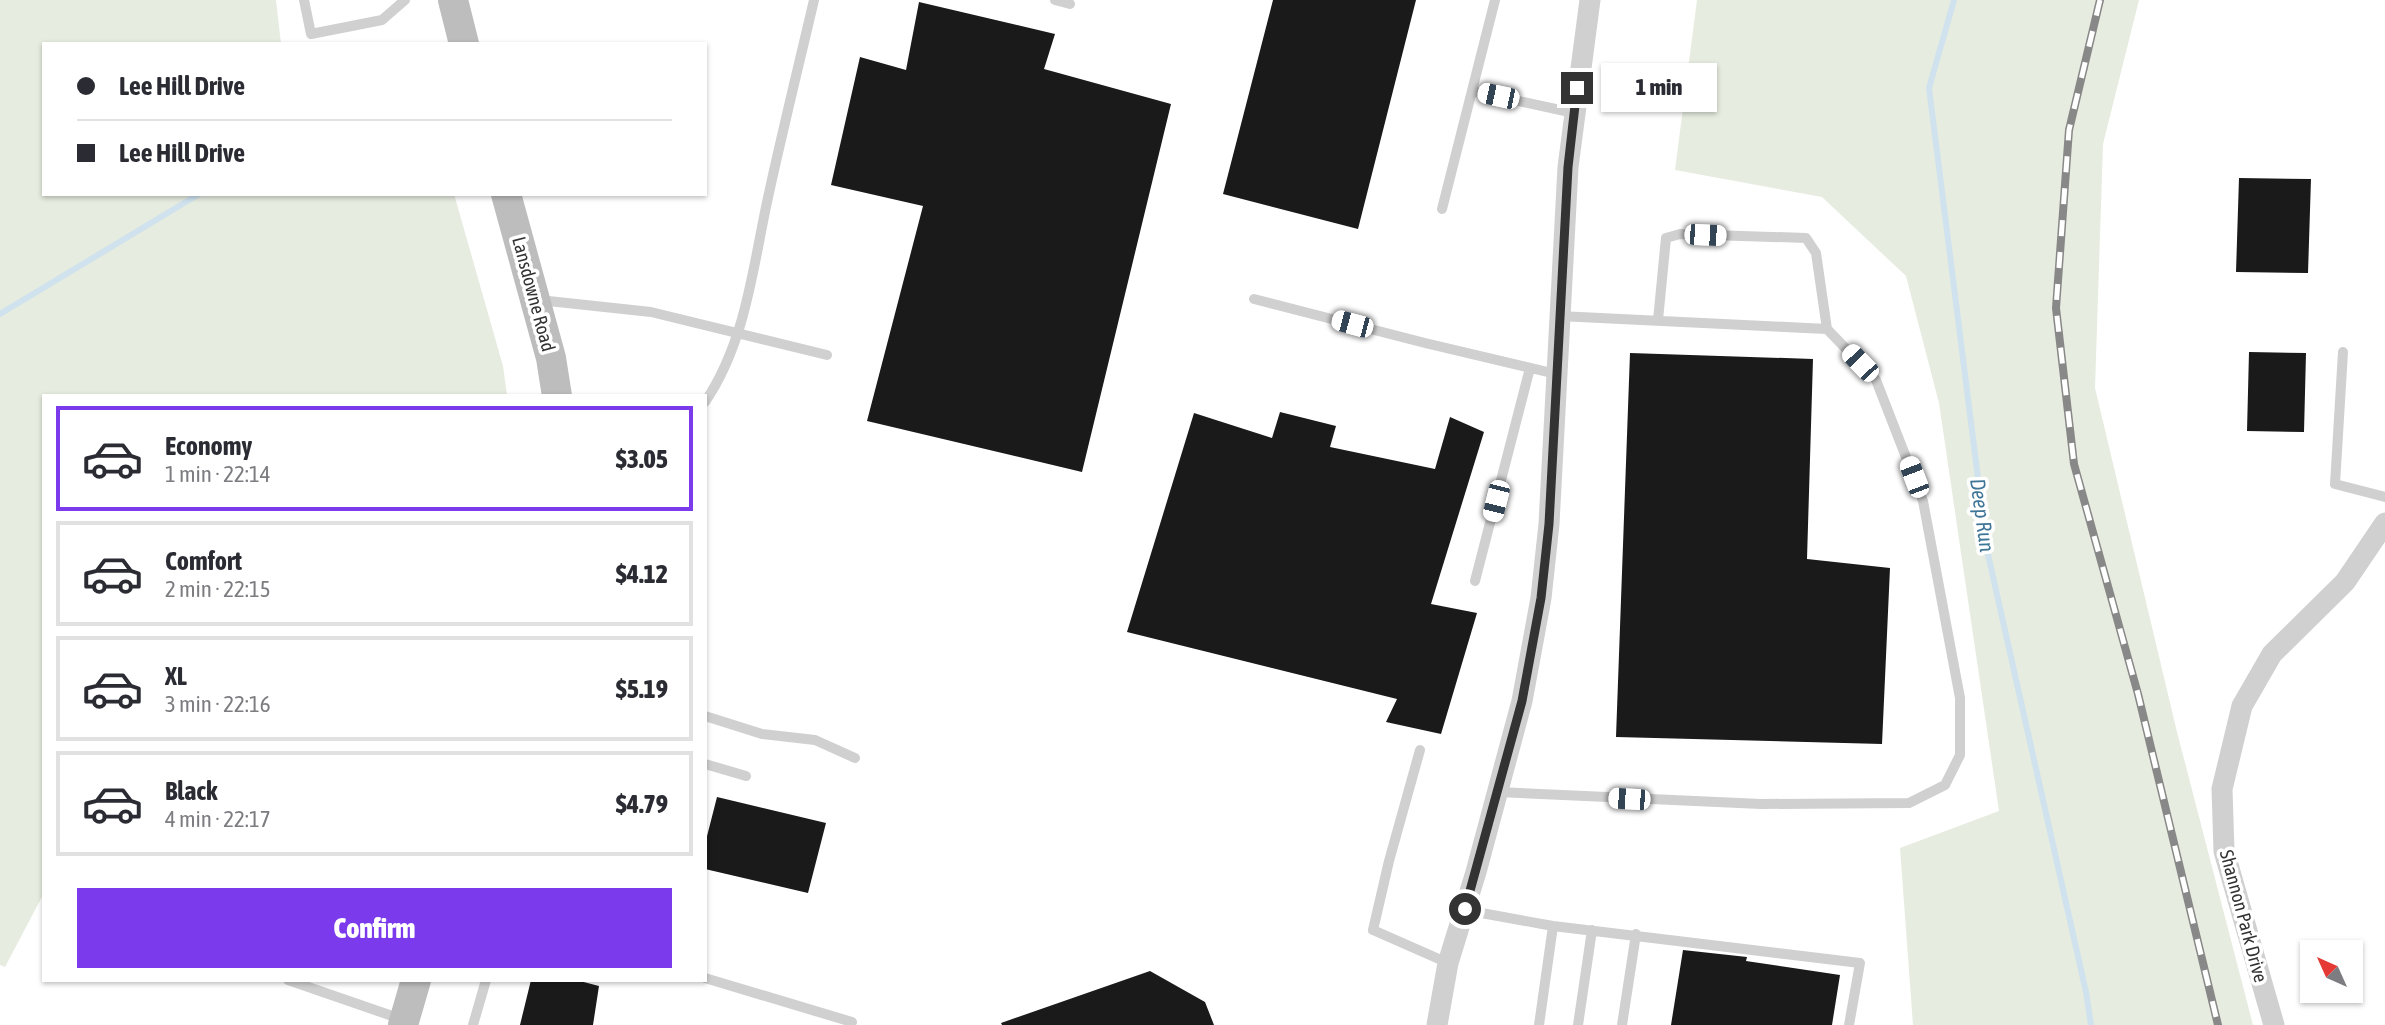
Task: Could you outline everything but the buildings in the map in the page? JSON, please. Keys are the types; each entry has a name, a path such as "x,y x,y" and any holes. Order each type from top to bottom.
{"main road":[{"path":"453,0 464,42"},
{"name":"Lansdowne Road","path":"507,196 551,358 557,394"},
{"path":"403,1023 414,982"}],"street":[{"path":"1437,1025 1448,963 1522,701 1541,598 1549,524 1568,167 1590,0"},
{"name":"Shannon Park Drive","path":"2274,1025 2224,851 2222,789 2242,706 2272,654 2345,582 2385,523"}],"lane":[{"path":"304,0 311,34 382,20 405,0"},
{"path":"707,398 739,333 768,194 814,0"},
{"path":"1055,0 1070,4"},
{"path":"1442,209 1495,0"},
{"path":"1472,91 1574,113"},
{"path":"1498,792 1761,804 1909,803 1945,785 1960,755 1960,698 1923,501 1876,380 1827,329 1816,253 1806,238 1680,234 1666,238 1658,320"},
{"path":"1254,299 1556,374"},
{"path":"536,300 651,312 827,355"},
{"path":"1559,316 1827,329"},
{"path":"2343,352 2335,484 2385,497"},
{"path":"1475,581 1530,368"},
{"path":"707,717 762,734 815,740 855,758"},
{"path":"1420,750 1373,930 1448,963"},
{"path":"707,765 746,776"},
{"path":"1465,909 1553,926 1860,963 1849,1025"},
{"path":"1539,1025 1553,926"},
{"path":"1578,1025 1592,930"},
{"path":"1622,1025 1636,934"},
{"path":"707,979 852,1022"},
{"path":"293,982 403,1023"},
{"path":"473,1025 485,982"}],"shaded area":[{"path":"0,0 276,0 281,42 42,42 42,196 455,196 503,366 507,394 42,394 42,897 5,967 0,965"},
{"path":"1697,0 2139,0 2103,144 2095,388 2177,732 2253,1025 1913,1025 1900,848 1999,811 1939,403 1906,276 1822,197 1675,170"}],"waterway":[{"name":"Deep Run","path":"1954,0 1929,88 1987,550 2086,992 2091,1025"},
{"path":"0,314 196,196"}],"railway":[{"path":"2100,0 2069,130 2056,308 2074,464 2138,694 2218,1025"}],"route":[{"path":"1465,909 1522,701 1541,598 1549,524 1568,167 1577,88"}]}
